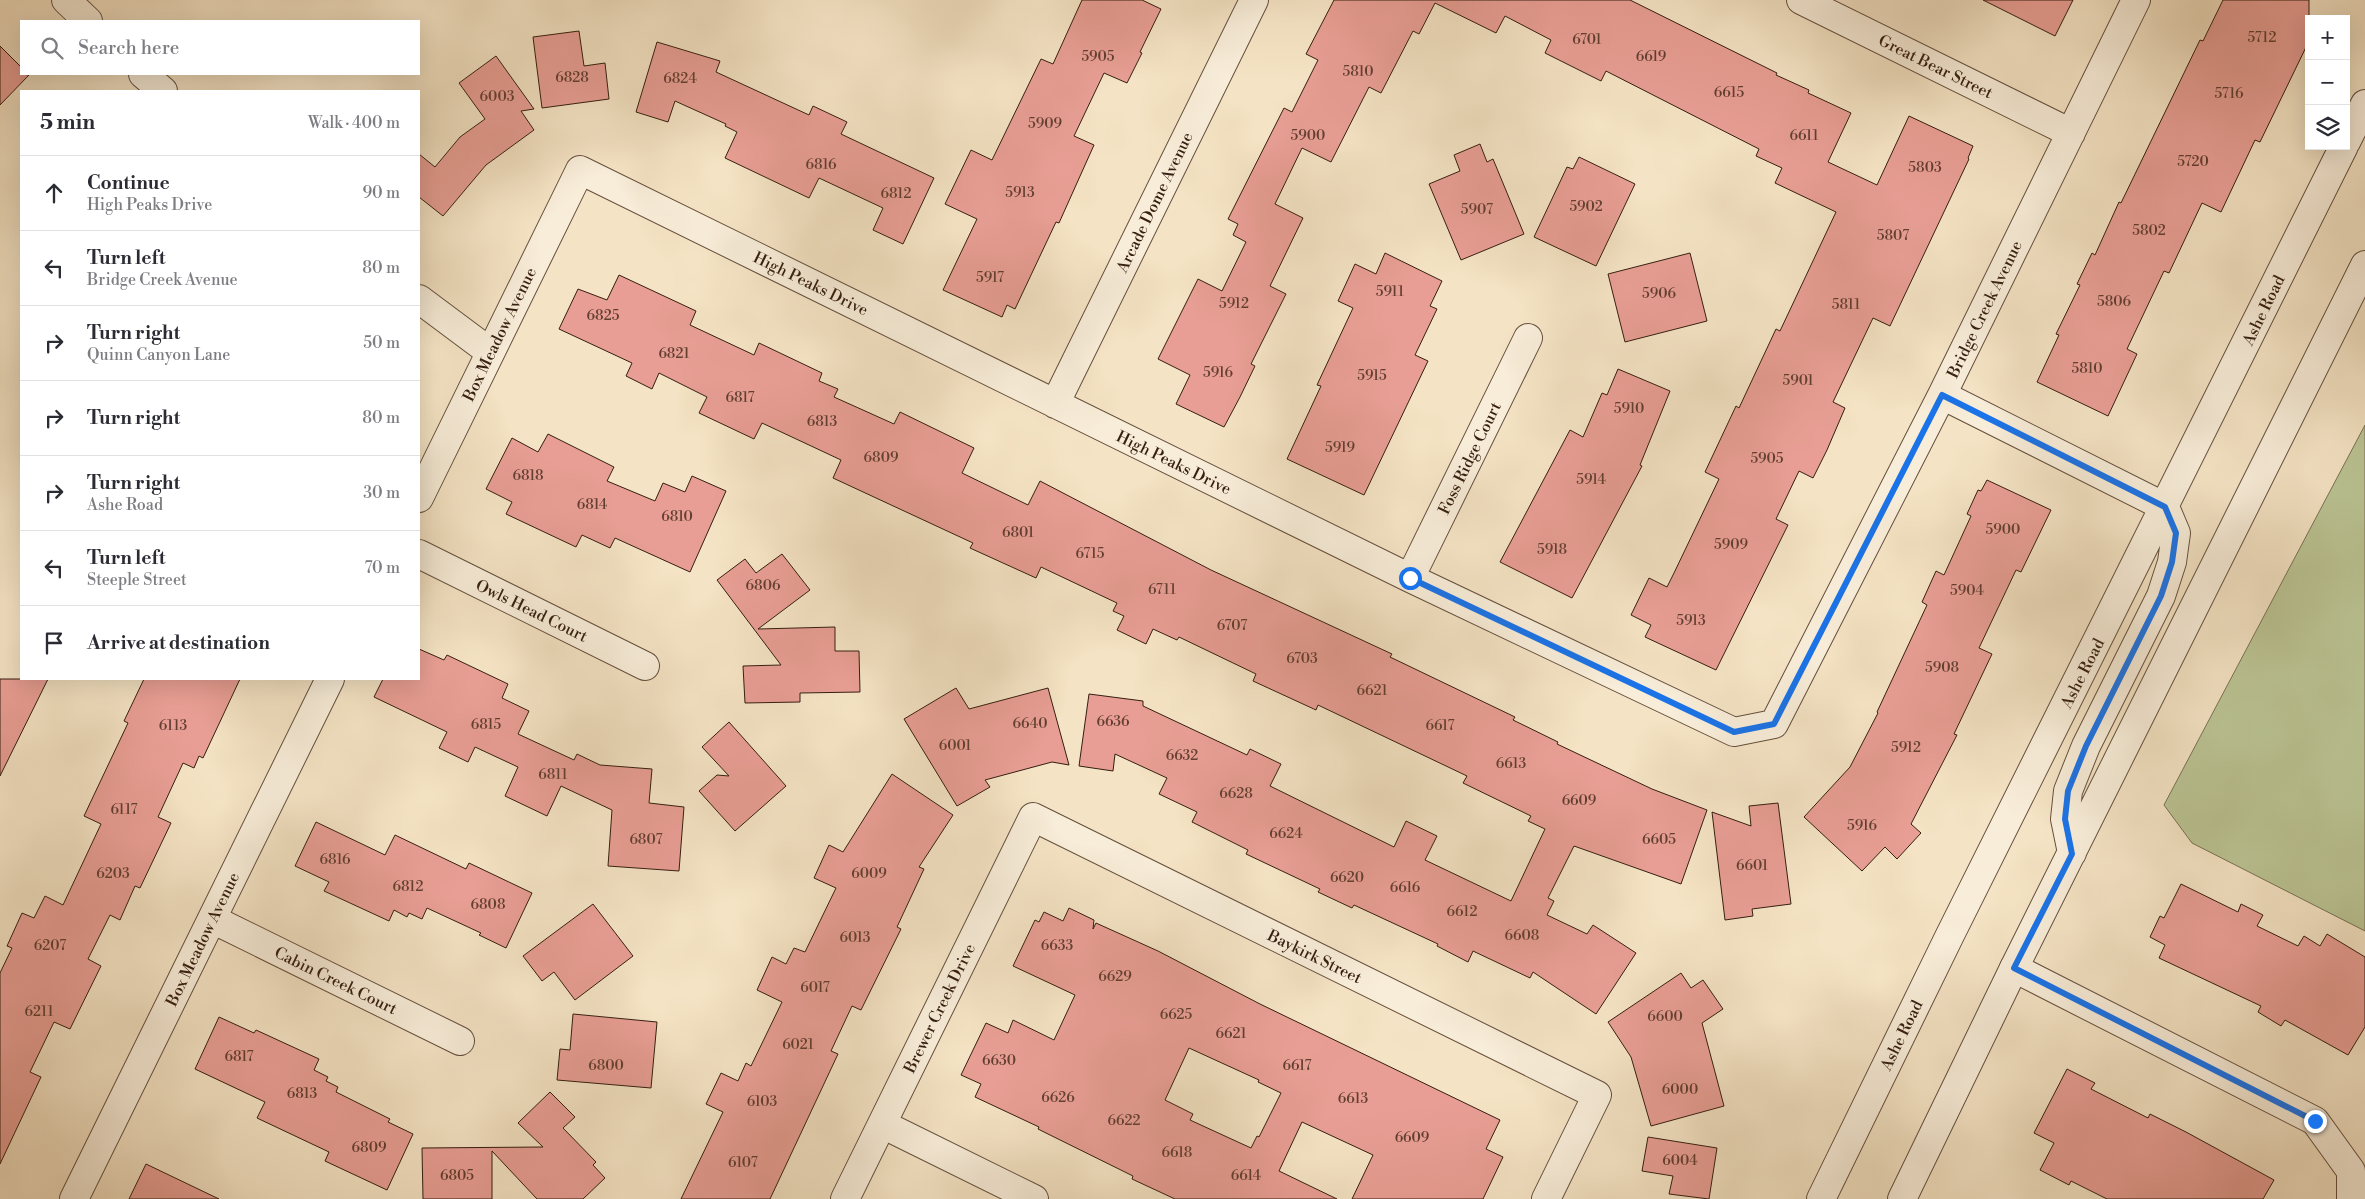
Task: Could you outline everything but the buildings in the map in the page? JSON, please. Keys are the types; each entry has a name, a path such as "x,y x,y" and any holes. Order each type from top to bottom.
{"street":[{"path":"66,0 87,20"},
{"name":"Arcade Dome Avenue","path":"1055,404 1254,0"},
{"name":"Great Bear Street","path":"1801,0 2071,133"},
{"name":"Bridge Creek Avenue","path":"1774,724 1942,395 2136,0"},
{"path":"144,75 162,90"},
{"path":"2350,134 2365,104"},
{"name":"Ashe Road","path":"1821,1199 1950,935 2342,150"},
{"name":"High Peaks Drive","path":"580,170 1410,578 1734,732 1774,724"},
{"name":"Box Meadow Avenue","path":"420,496 580,170"},
{"path":"1902,1199 2014,968 2365,265"},
{"path":"420,300 490,352"},
{"name":"Foss Ridge Court","path":"1410,578 1528,338"},
{"path":"1942,395 2165,507 2176,533 2172,562 2161,596 2086,746 2068,791 2065,819 2072,854"},
{"name":"Owls Head Court","path":"420,554 645,666"},
{"name":"Box Meadow Avenue","path":"74,1199 330,680"},
{"name":"Baykirk Street","path":"1033,817 1597,1095 1546,1199"},
{"name":"Brewer Creek Drive","path":"845,1199 1033,817"},
{"name":"Cabin Creek Court","path":"212,919 460,1041"},
{"path":"2014,968 2315,1121 2351,1171 2351,1199"},
{"path":"882,1124 1034,1199"}],"green space":[{"path":"2365,425 2365,931 2192,843 2164,805"}],"route":[{"path":"1410,578 1734,732 1774,724 1942,395 2165,507 2176,533 2172,562 2161,596 2086,746 2068,791 2065,819 2072,854 2014,968 2315,1121"}]}
